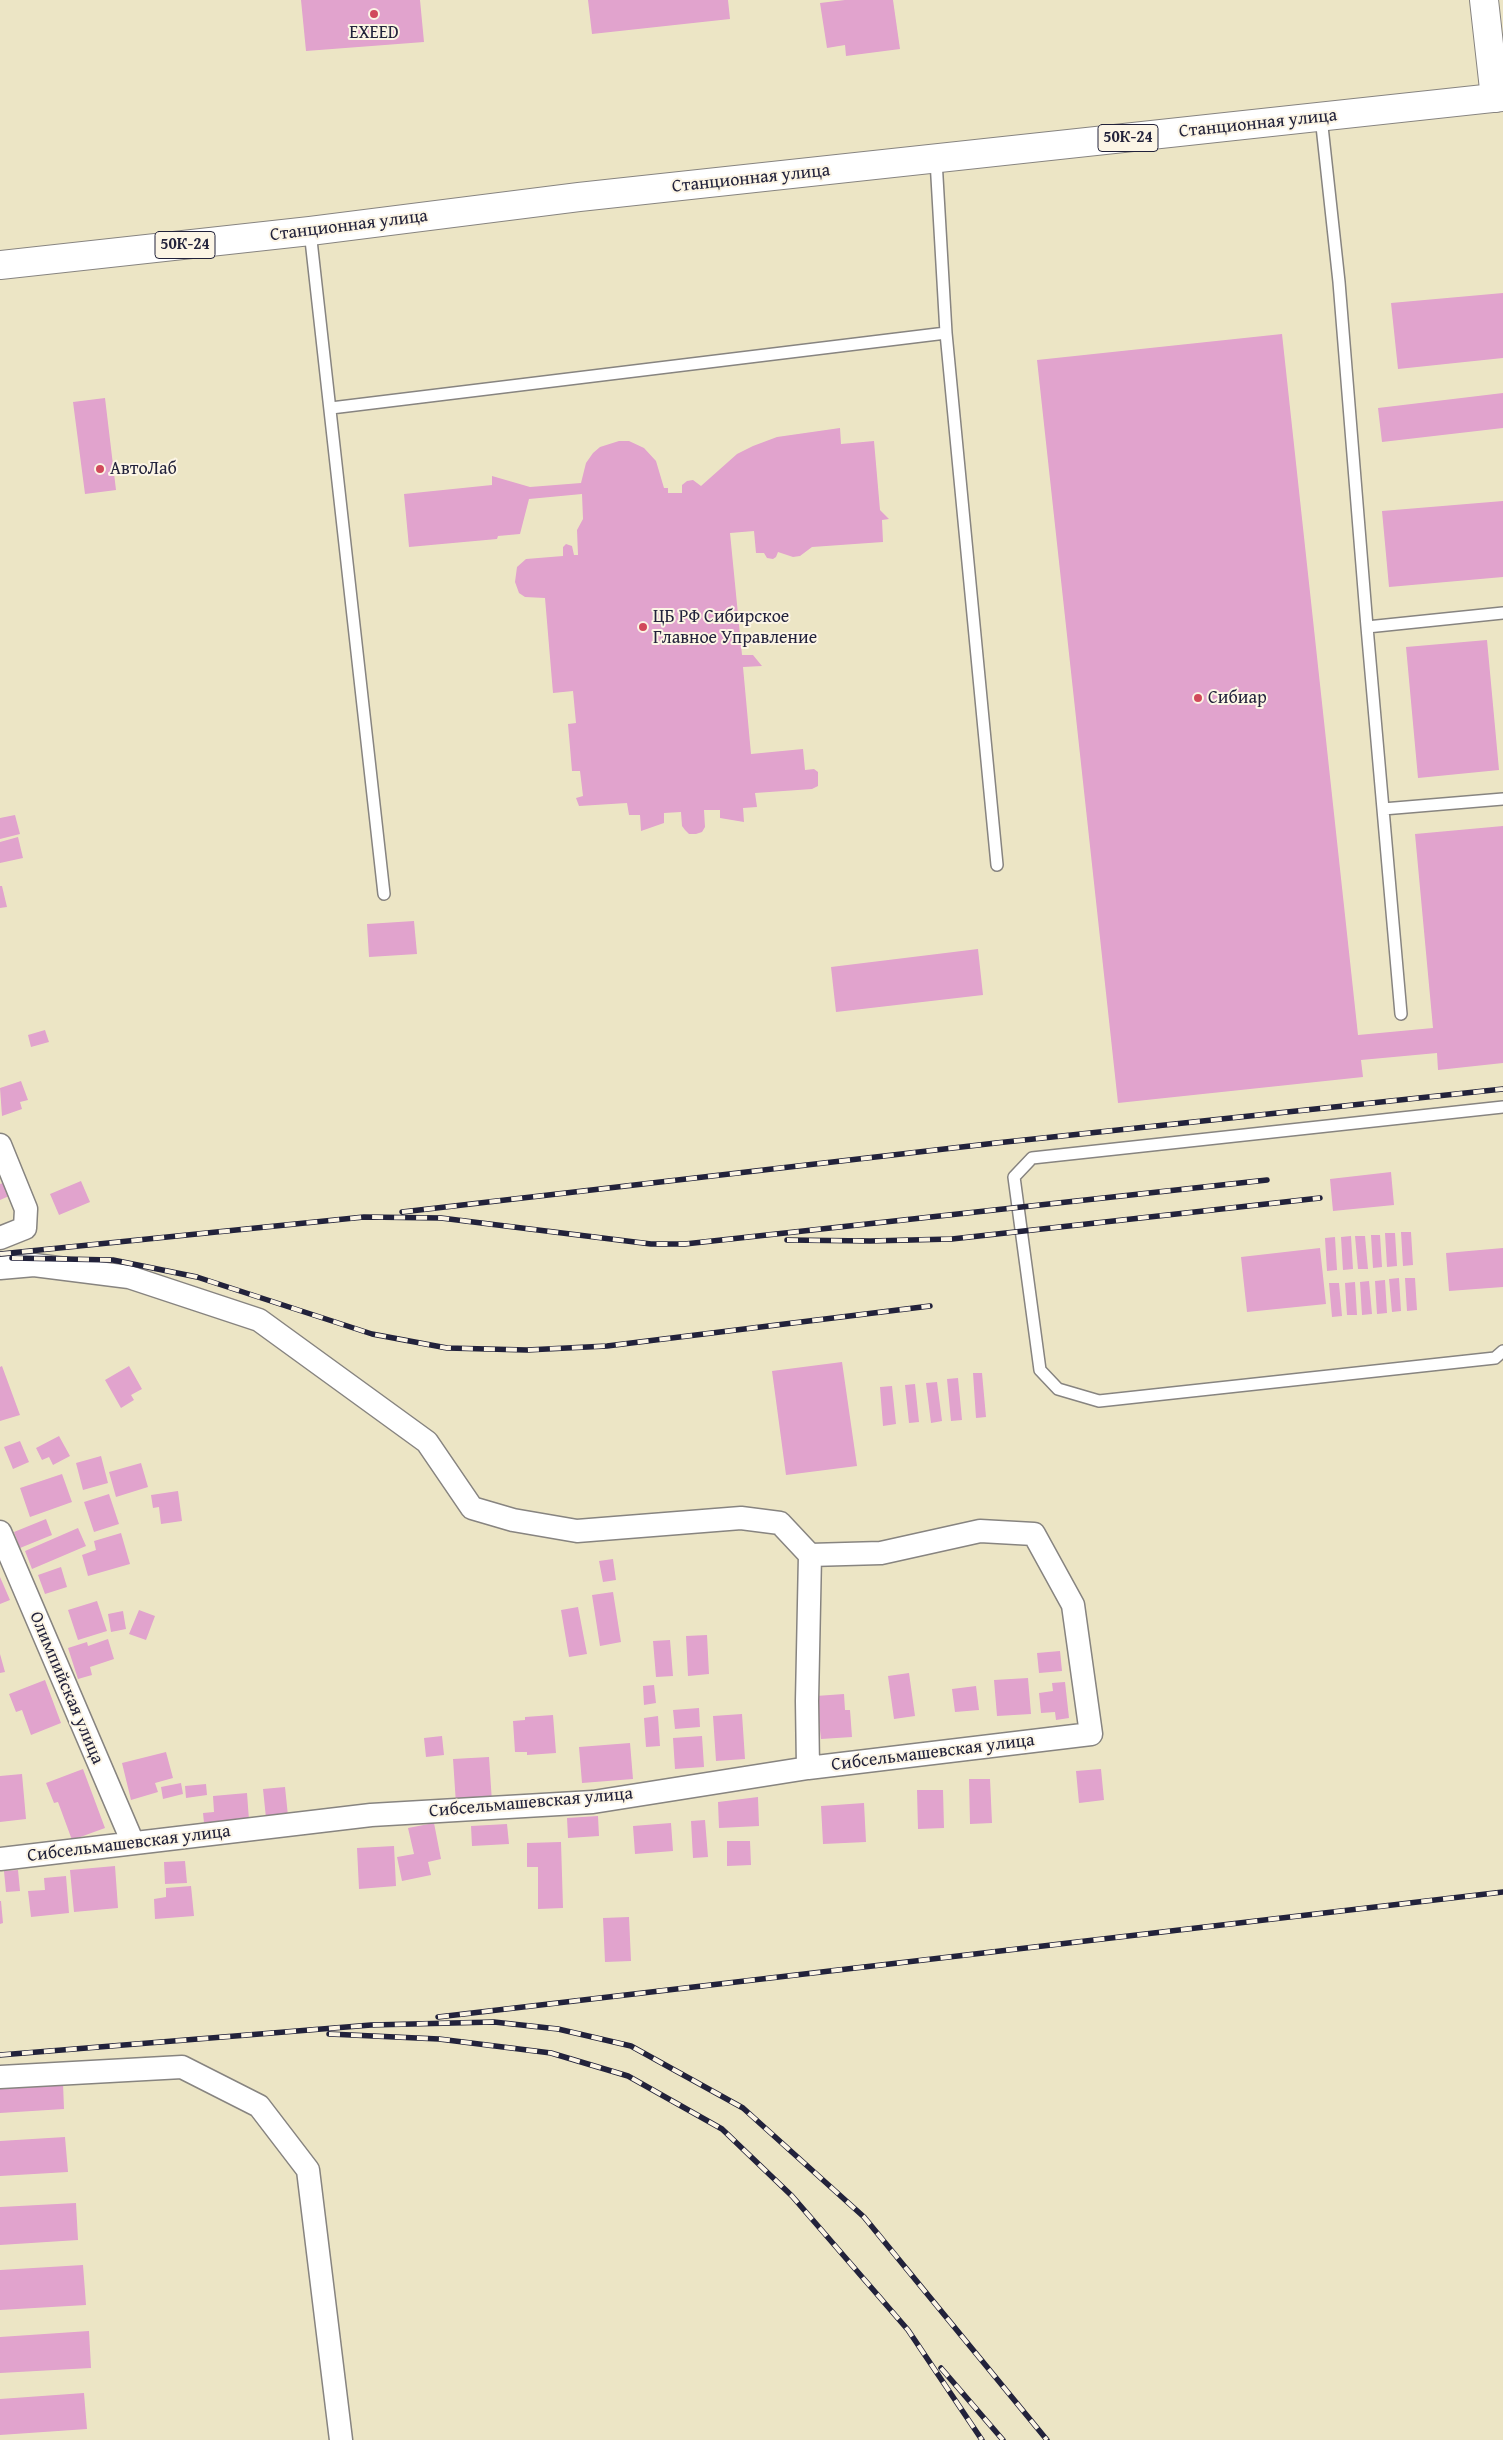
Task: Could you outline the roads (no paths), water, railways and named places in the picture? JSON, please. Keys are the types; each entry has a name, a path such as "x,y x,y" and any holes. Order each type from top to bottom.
{"main road":[{"path":"1484,0 1499,97"},
{"name":"Станционная улица","path":"0,265 310,231 579,197 936,160 1499,97"}],"street":[{"path":"0,1145 26,1209 25,1228 0,1238"},
{"path":"0,1268 34,1265 129,1277 259,1320 427,1442 472,1508 513,1520 577,1532 741,1518 780,1523 810,1555 807,1693 808,1768"},
{"name":"Сибсельмашевская улица","path":"0,1859 371,1815 592,1802 808,1768 1091,1734 1073,1604 1034,1534 980,1531 881,1553 810,1555"},
{"name":"Олимпийская улица","path":"0,1532 133,1843"},
{"path":"0,2077 182,2067 259,2106 308,2170 341,2440"}],"lane":[{"path":"1321,116 1339,282 1366,627 1402,1014"},
{"path":"936,160 946,333 997,865"},
{"path":"310,231 384,894"},
{"path":"331,408 946,333"},
{"path":"1366,627 1503,613"},
{"path":"1383,809 1503,799"},
{"path":"1503,1107 1032,1158 1014,1177 1040,1370 1058,1389 1099,1402 1495,1358 1503,1351"}],"railway":[{"path":"402,1212 996,1143 1503,1089"},
{"path":"0,1254 364,1217 441,1218 651,1244 685,1244 1267,1180"},
{"path":"787,1240 870,1241 952,1239 1320,1198"},
{"path":"12,1258 113,1260 197,1277 372,1334 447,1348 527,1350 607,1346 930,1306"},
{"path":"438,2017 1503,1892"},
{"path":"0,2055 371,2025 494,2022 558,2029 631,2046 743,2108 864,2217 1047,2440"},
{"path":"329,2034 439,2039 551,2053 628,2076 722,2129 792,2196 908,2330 982,2440"},
{"path":"941,2368 1003,2440"}],"place":[{"name":"EXEED","path":"374,14"},
{"name":"АвтоЛаб","path":"100,469"},
{"name":"ЦБ РФ Сибирское Главное Управление","path":"643,627"},
{"name":"Сибиар","path":"1198,698"}]}
